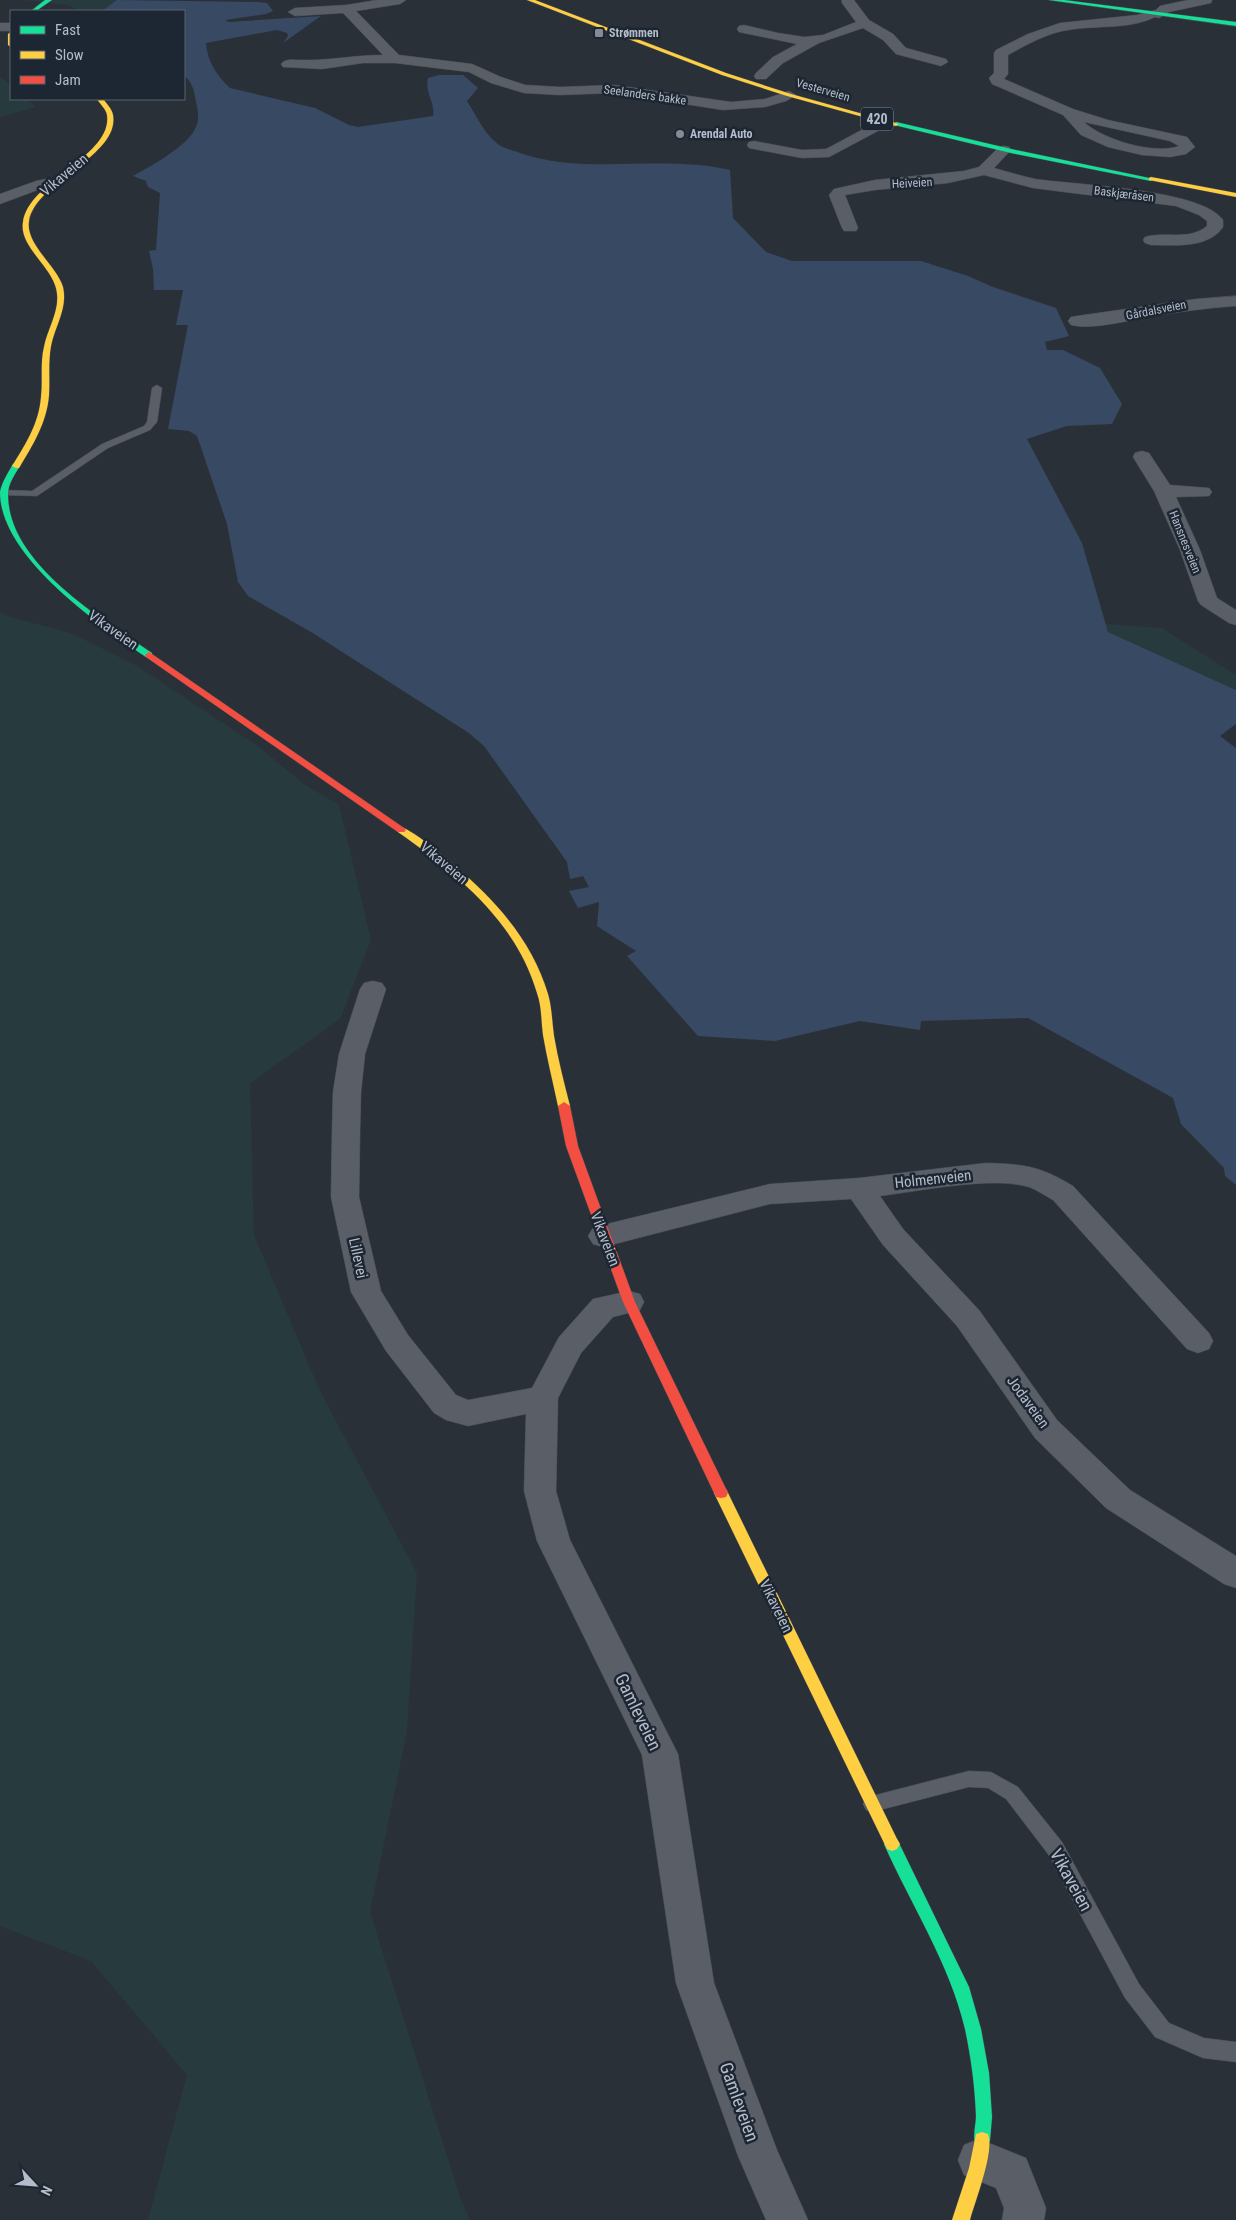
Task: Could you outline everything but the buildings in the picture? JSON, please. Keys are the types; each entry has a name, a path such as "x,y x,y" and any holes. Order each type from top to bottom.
{"main road":[{"path":"34,10 49,0"},
{"name":"Vesterveien","path":"530,0 699,65 789,95 886,122 1004,150 1236,195"},
{"path":"1052,0 1236,24"},
{"name":"Vikaveien","path":"101,100 111,114 112,123 108,135 89,154 52,183 32,204 25,222 25,232 30,243 49,265 60,292 61,305 48,345 45,364 43,412 40,425 11,475 2,500 6,522 14,537 45,578 87,612 409,835 447,864 498,913 528,955 543,994 549,1038 572,1146 603,1236 629,1302 871,1805 961,1987 976,2036 984,2110 979,2160 961,2220"}],"street":[{"path":"294,12 346,8 400,0"},
{"path":"848,0 848,3 864,23 888,37 901,51 941,62"},
{"path":"1068,112 1086,131 1103,141 1142,150 1169,153 1185,151 1188,147 1182,140 1105,124 1068,112 996,81 996,78 1001,74 1002,53 1064,26 1150,16 1165,9 1206,0"},
{"path":"346,8 395,57 394,59"},
{"path":"761,76 778,60 815,40 864,23"},
{"path":"744,29 782,38 815,40"},
{"name":"Seelanders bakke","path":"288,64 322,65 363,59 394,59 472,68 509,85 542,91 614,89 700,104 739,107 770,102 789,95"},
{"path":"754,145 802,154 829,153 886,122"},
{"path":"984,170 1004,150"},
{"name":"Heiveien","path":"850,228 837,195 839,192 859,186 942,181 984,170"},
{"name":"Baskjæråsen","path":"984,170 1033,183 1179,202 1205,212 1215,220 1215,227 1210,233 1201,237 1187,240 1151,240"},
{"path":"0,198 41,184 52,183"},
{"name":"Gårdalsveien","path":"1077,321 1110,319 1189,304 1236,301"},
{"name":"Hansnesveien","path":"1142,457 1164,491 1190,550 1208,601 1236,619"},
{"path":"1164,491 1202,492"},
{"name":"Lillevei","path":"373,989 352,1054 347,1092 346,1131 346,1198 366,1292 397,1343 445,1404 457,1411 468,1413 542,1398"},
{"name":"Holmenveien","path":"603,1236 770,1194 859,1188 986,1173 1015,1174 1038,1179 1063,1193 1198,1341"},
{"name":"Jodaveien","path":"859,1188 894,1237 968,1318 1046,1429 1118,1500 1236,1574"},
{"name":"Gamleveien","path":"629,1302 604,1307 570,1345 542,1398 540,1491 554,1541 660,1754 695,1983 759,2156 787,2220"},
{"path":"979,2160 1011,2173 1025,2208 1023,2220"}],"lane":[{"path":"2,500 34,494 50,485 105,446 147,428 152,422 157,388"},
{"name":"Vikaveien","path":"871,1805 969,1779 991,1780 1012,1793 1055,1848 1132,1991 1162,2030 1203,2048 1236,2052"}],"green space":[{"path":"21,0 117,0 103,10 76,10 69,5"},
{"path":"0,76 10,85 10,100 27,100 36,107 0,117"},
{"path":"0,612 4,615 73,634 137,666 258,746 304,784 339,805 371,940 340,1019 250,1083 254,1235 320,1391 417,1573 407,1731 370,1912 461,2200 470,2220 148,2220 187,2075 91,1961 0,1926"},
{"path":"1105,624 1162,628 1236,675 1236,690 1108,632"}],"water":[{"path":"117,0 258,2 267,3 273,11 266,14 225,20 229,22 321,16 283,43 288,36 287,33 277,30 206,43 208,56 213,68 230,88 315,108 349,125 358,127 433,116 433,107 427,83 428,78 439,75 463,75 478,88 467,101 489,135 498,144 520,153 545,160 571,163 677,164 730,170 733,218 766,252 792,261 921,261 1056,308 1069,336 1045,342 1047,350 1063,350 1100,368 1122,404 1112,424 1067,426 1027,439 1082,543 1108,632 1236,690 1236,724 1220,736 1236,748 1236,1185 1225,1176 1224,1168 1181,1124 1173,1098 1028,1018 921,1021 920,1030 860,1021 775,1041 698,1036 627,956 636,951 597,926 599,902 578,908 569,891 589,887 583,876 570,879 567,862 484,746 469,733 311,632 248,596 238,582 227,524 197,436 189,431 168,429 188,325 176,325 183,290 154,290 153,269 149,251 156,250 160,193 148,187 146,181 133,176 184,143 197,126 198,112 194,91 185,76 185,10 103,10"}],"traffic: fast":[{"path":"34,10 49,0"},
{"path":"1052,0 1236,24"},
{"path":"896,124 1011,151 1151,179"},
{"path":"16,466 10,476 4,494 7,519 18,542 36,566 58,587 106,626 149,655"},
{"path":"892,1844 961,1987 973,2029 981,2073 984,2117 982,2140"}],"traffic: slow":[{"path":"530,0 724,74 789,95 896,124"},
{"path":"16,466 40,421 45,398 47,348 61,303 59,286 50,269 32,244 28,236 26,220 32,206 43,193 102,142 109,129 110,115 101,100"},
{"path":"1151,179 1236,195"},
{"path":"401,830 466,880 487,900 521,944 534,968 543,994 548,1033 564,1106"},
{"path":"721,1493 892,1844"},
{"path":"961,2220 977,2168 982,2140"}],"traffic: jam":[{"path":"149,655 401,830"},
{"path":"564,1106 572,1146 629,1302 721,1493"}],"place":[{"name":"Strømmen","path":"599,33"},
{"name":"Arendal Auto","path":"680,134"}]}
